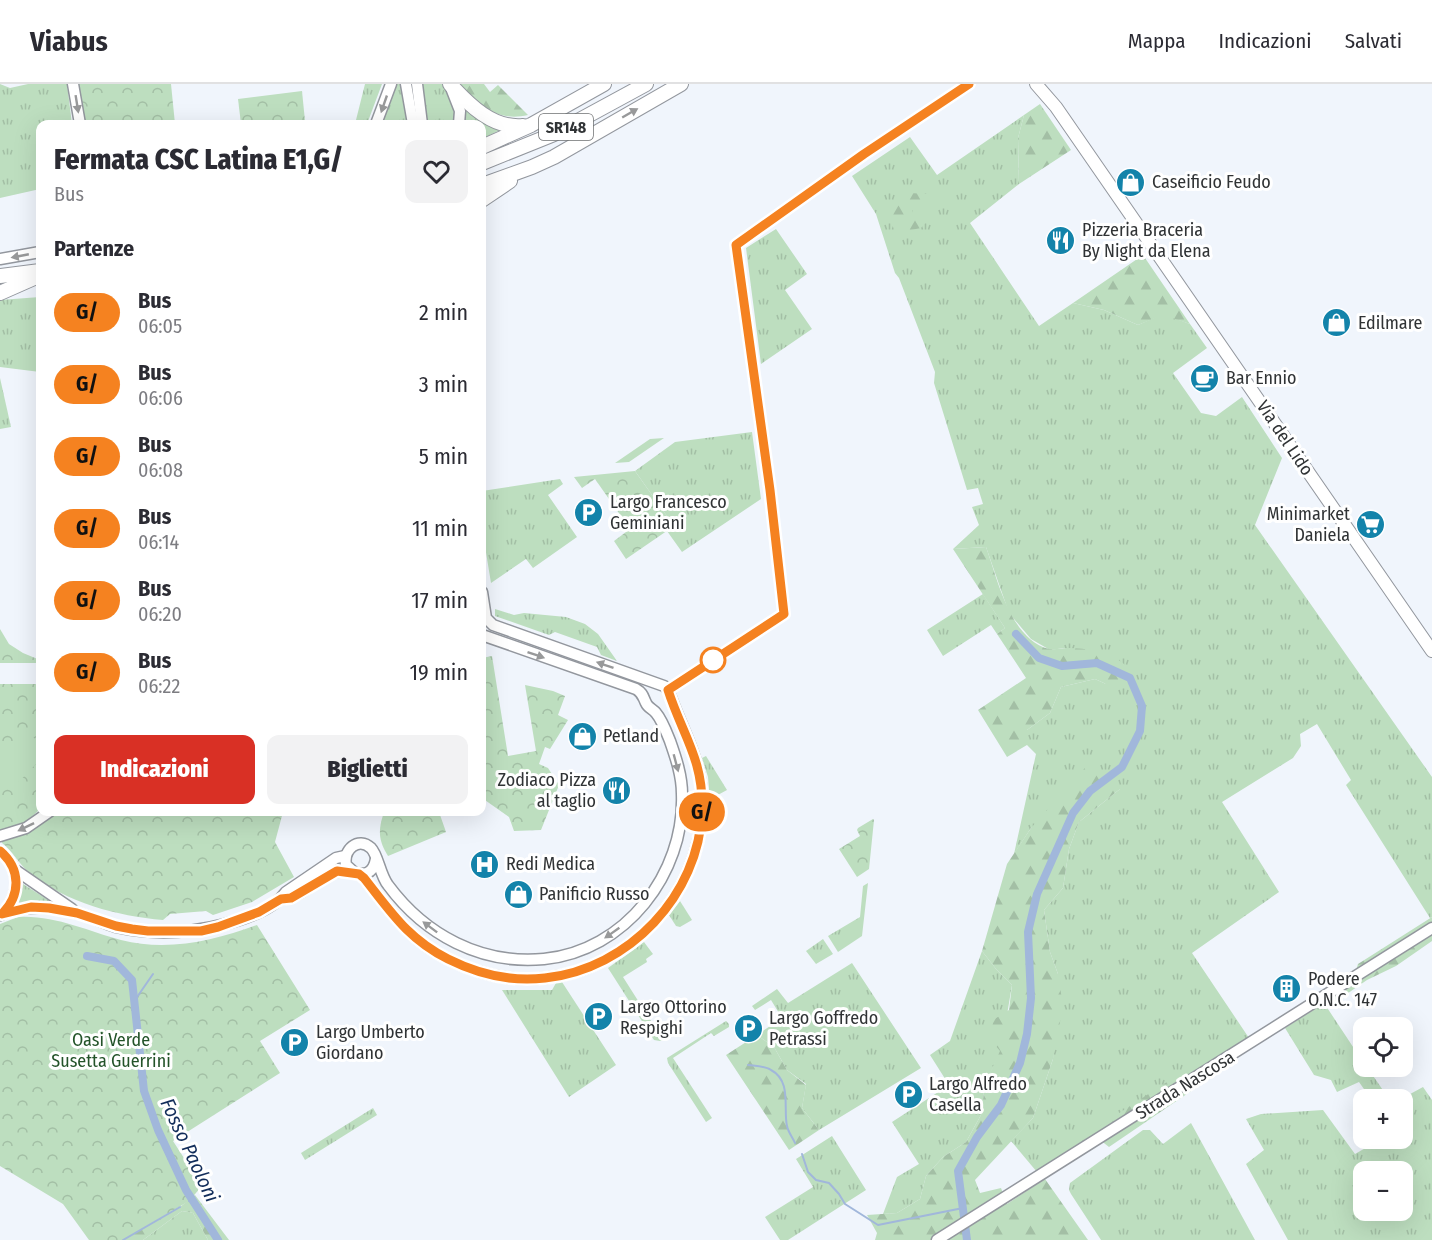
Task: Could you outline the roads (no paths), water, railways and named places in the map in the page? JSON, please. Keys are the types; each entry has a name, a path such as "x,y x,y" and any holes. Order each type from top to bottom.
{"main road":[{"path":"449,84 484,115 501,124 513,127 531,125"},
{"path":"486,145 531,125 604,84"},
{"name":"SR148","path":"486,161 554,134 646,84"},
{"path":"486,184 554,157 578,141 681,84"},
{"name":"Via del Lido","path":"1036,84 1056,107 1432,651"},
{"name":"Via del Lido","path":"1045,84 1056,107"},
{"path":"486,177 578,141"},
{"path":"486,197 532,167"},
{"path":"0,269 36,274"},
{"path":"0,276 36,274"},
{"path":"0,281 36,275"},
{"path":"0,293 36,275"}],"street":[{"path":"73,84 79,120"},
{"path":"378,120 391,84"},
{"path":"406,84 411,120"},
{"path":"417,84 422,120"},
{"path":"449,84 460,111 459,120"},
{"path":"0,259 36,253"},
{"path":"486,625 660,684 668,690 693,748 701,786 701,831 693,862 678,892 651,926 622,949 596,963 562,975 524,979 487,974 435,952 405,930 357,874 346,865 347,851 355,845 364,844 372,850 387,884 416,916 449,940 469,950 509,959 527,960 547,959 583,949 614,932 645,905 665,874 673,855 682,813 680,774 668,737 653,710 648,707 642,693 486,636"},
{"path":"644,698 648,688 660,684"},
{"path":"653,710 665,707 670,696"},
{"path":"0,836 26,828 43,816"},
{"path":"0,851 7,857 16,877 15,894 8,908 1,915"},
{"path":"673,855 693,862"},
{"path":"281,899 286,892 336,858 345,856"},
{"path":"1,915 31,907 77,913 132,929 201,931 243,919 281,899 291,898 337,871 357,874 369,872 376,859"},
{"path":"14,869 77,913"},
{"name":"Strada Nascosa","path":"937,1240 1432,928"},
{"path":"465,966 469,950"}],"waterway":[{"path":"967,1240 958,1171 977,1137 1001,1105 1020,1063 1027,1034 1031,998 1028,932 1037,894 1073,813 1090,791 1122,767 1140,731 1142,706 1130,678 1097,663 1062,666 1039,658 1016,634"},
{"name":"Fosso Paoloni","path":"87,956 114,961 132,980 144,1091 158,1130 186,1190 218,1240"},
{"path":"135,1000 153,974"},
{"path":"748,1065 769,1069 782,1081 787,1126 795,1143"},
{"path":"802,1154 808,1172 816,1180 829,1183 845,1204 878,1225 963,1208"},
{"path":"123,1240 180,1207"}],"place":[{"name":"Caseificio Feudo","path":"1131,182"},
{"name":"Pizzeria Braceria By Night da Elena","path":"1061,240"},
{"name":"Edilmare","path":"1337,323"},
{"name":"Bar Ennio","path":"1205,378"},
{"name":"Largo Francesco Geminiani","path":"589,512"},
{"name":"Minimarket Daniela","path":"1371,524"},
{"name":"Petland","path":"582,736"},
{"name":"Zodiaco Pizza al taglio","path":"617,790"},
{"name":"Redi Medica","path":"485,864"},
{"name":"Panificio Russo","path":"518,894"},
{"name":"Podere O.N.C. 147","path":"1287,989"},
{"name":"Largo Ottorino Respighi","path":"599,1017"},
{"name":"Largo Goffredo Petrassi","path":"748,1028"},
{"name":"Largo Umberto Giordano","path":"295,1042"},
{"name":"Largo Alfredo Casella","path":"908,1094"}],"park label":[{"name":"Oasi Verde Susetta Guerrini","path":"111,1050"}]}
